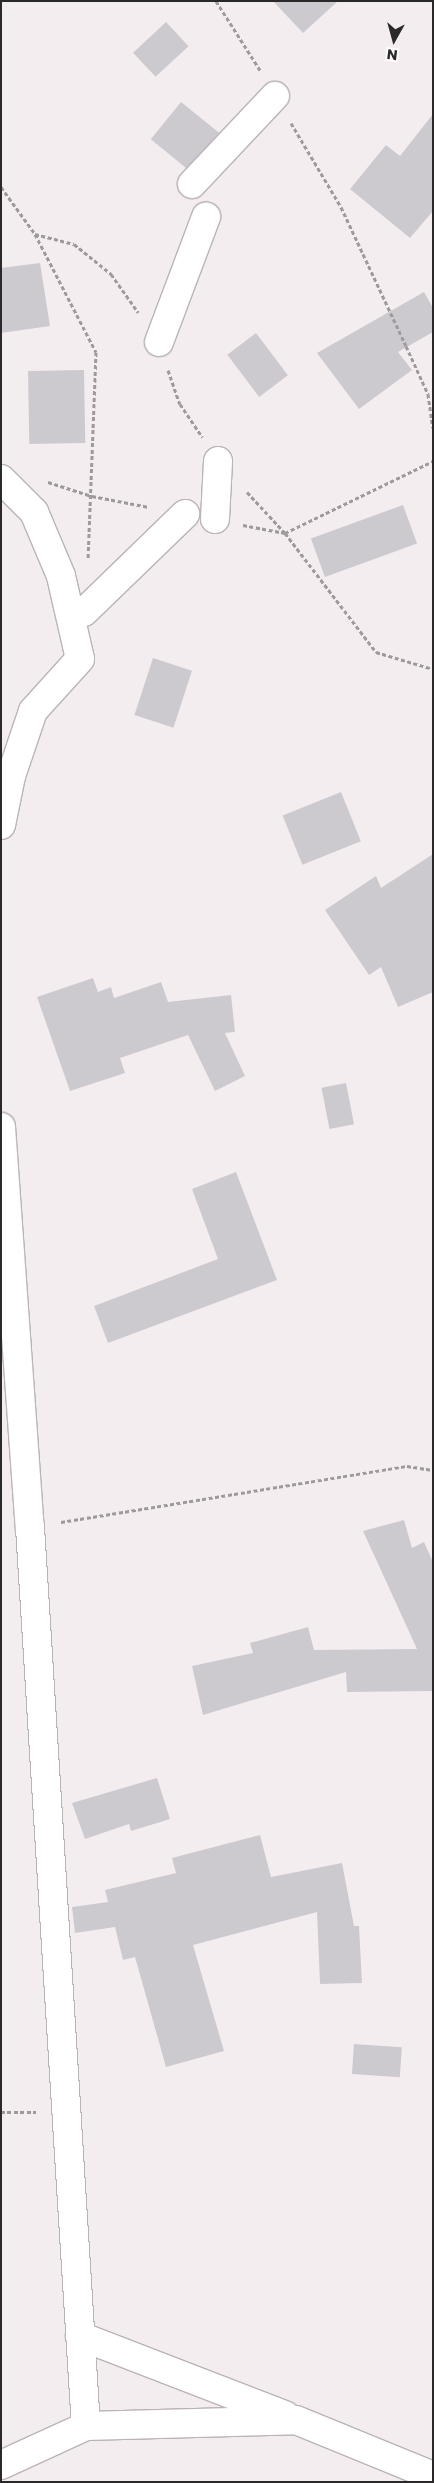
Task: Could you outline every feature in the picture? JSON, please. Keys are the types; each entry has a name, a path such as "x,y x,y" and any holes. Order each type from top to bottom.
{"street":[{"path":"192,184 275,96"},
{"path":"159,342 206,217"},
{"path":"215,519 218,461"},
{"path":"1,479 34,512 61,576 80,659 33,711 11,776 1,825"},
{"path":"84,612 185,514"},
{"path":"1,1127 30,1527 86,2426"},
{"path":"80,2336 296,2420 433,2476"},
{"path":"1,2465 86,2426 296,2420"}],"path":[{"path":"216,1 341,207 428,394 433,428"},
{"path":"1,187 35,234 96,352 88,564"},
{"path":"285,533 376,652 433,670"},
{"path":"30,1527 406,1466 433,1470"}],"building":[{"path":"273,1 338,1 303,33"},
{"path":"166,22 189,46 156,77 133,53"},
{"path":"181,102 219,133 189,170 151,139"},
{"path":"433,114 433,211 410,238 350,189 386,145 400,156"},
{"path":"40,263 50,326 1,333 1,268"},
{"path":"424,292 433,308 433,332 398,352 412,370 359,409 317,353"},
{"path":"256,333 288,375 259,397 227,355"},
{"path":"84,370 85,443 29,444 28,371"},
{"path":"403,505 417,544 325,577 311,539"},
{"path":"153,658 192,671 173,728 134,715"},
{"path":"341,792 361,841 302,865 283,816"},
{"path":"433,854 433,992 398,1007 381,967 369,975 325,910 376,876 381,888"},
{"path":"93,978 98,992 111,987 114,998 161,982 168,1002 231,995 235,1032 225,1033 245,1076 215,1091 188,1035 120,1058 125,1073 70,1091 37,997"},
{"path":"346,1083 354,1124 329,1129 321,1088"},
{"path":"236,1172 277,1280 108,1343 94,1306 218,1259 192,1189"},
{"path":"404,1520 412,1548 424,1542 433,1562 433,1691 347,1692 346,1672 203,1715 192,1666 253,1653 250,1643 308,1627 314,1650 417,1649 363,1531"},
{"path":"157,1778 170,1819 131,1831 129,1824 85,1839 72,1803"},
{"path":"260,1835 271,1877 342,1863 354,1926 359,1926 362,1983 320,1984 317,1912 193,1945 224,2051 166,2067 135,1957 123,1960 115,1927 75,1933 72,1907 108,1902 105,1890 176,1873 172,1858"},
{"path":"354,2044 402,2047 400,2077 352,2074"}]}
